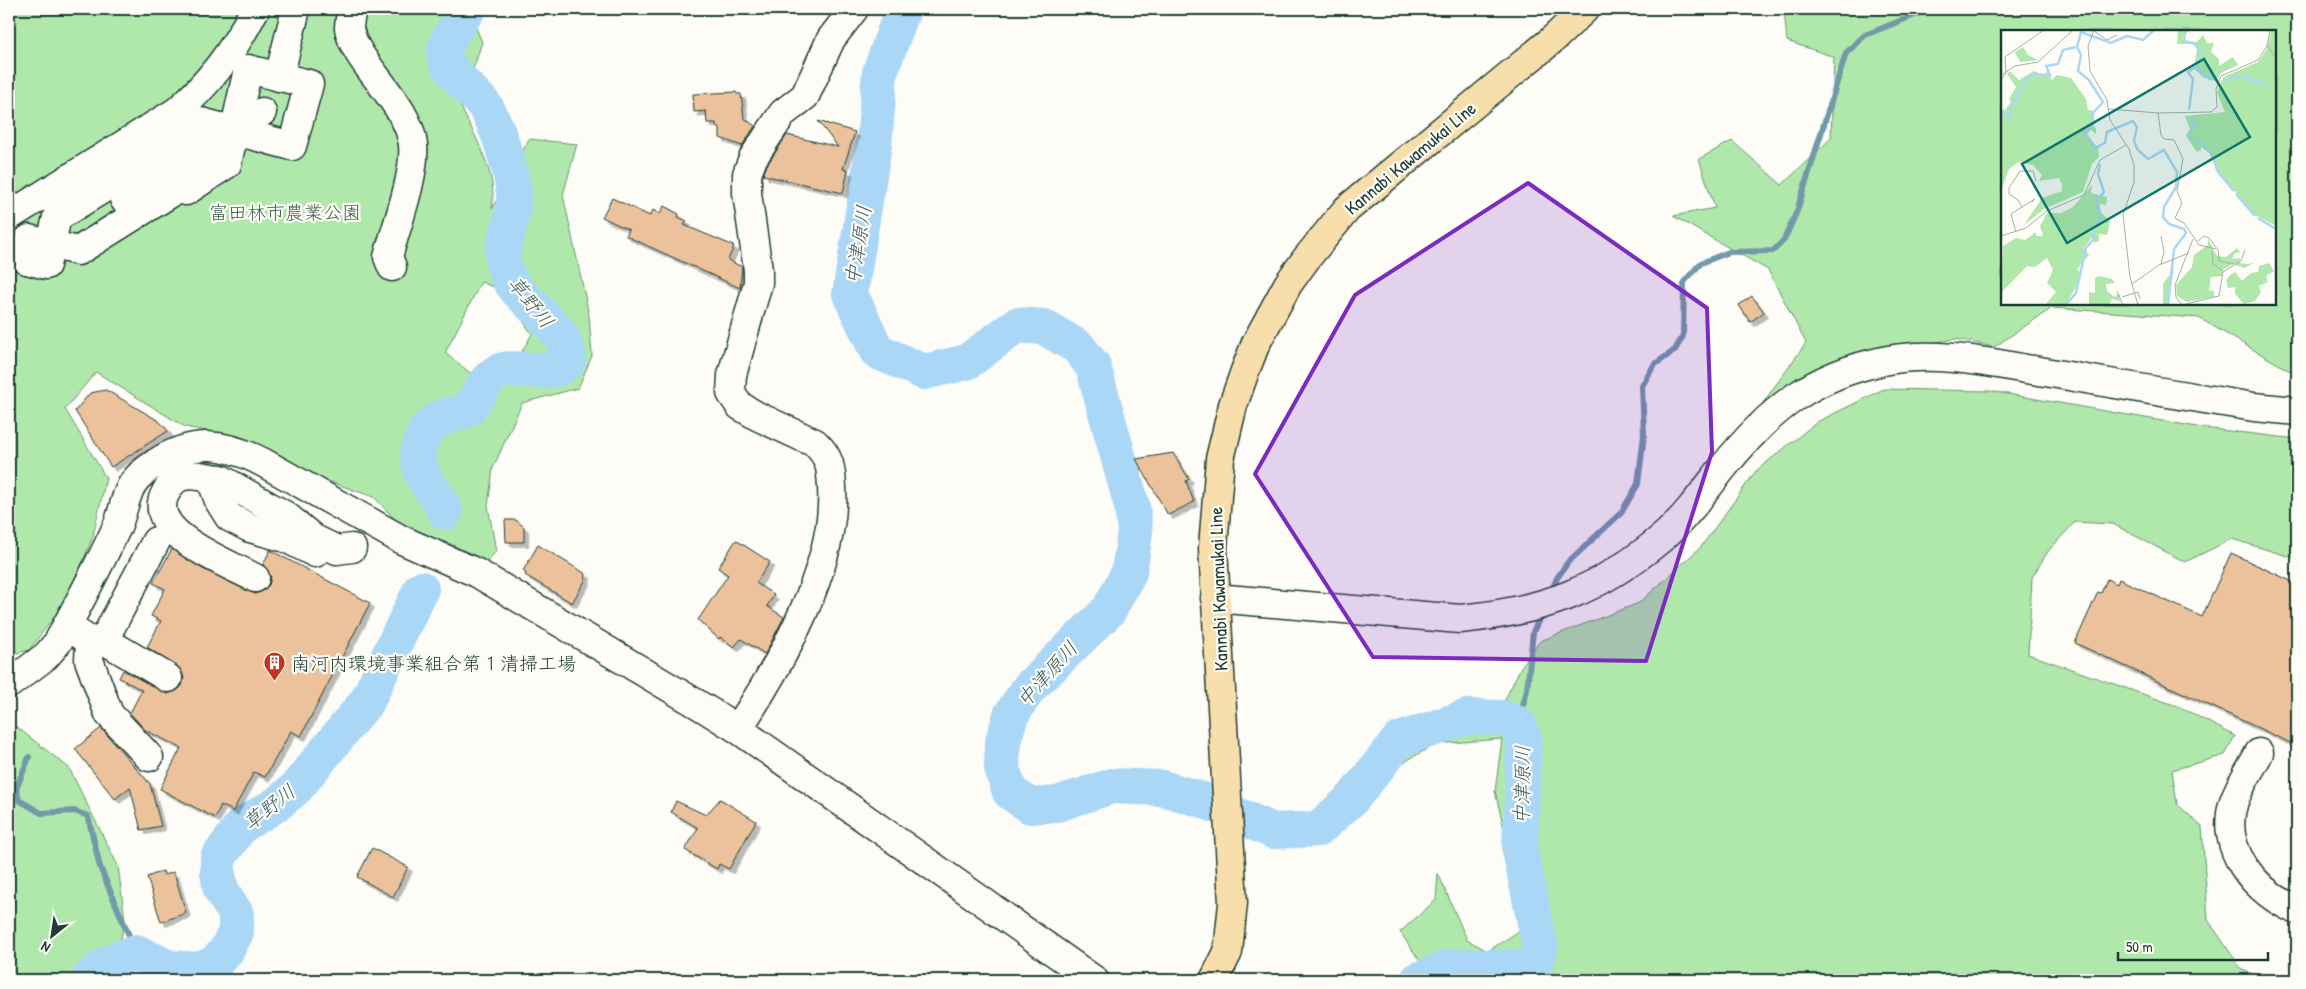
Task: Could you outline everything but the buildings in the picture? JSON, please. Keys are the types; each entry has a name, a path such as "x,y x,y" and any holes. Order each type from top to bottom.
{"main road":[{"name":"Kannabi Kawamukai Line","path":"1214,980 1228,952 1232,926 1230,835 1215,598 1214,515 1221,452 1233,405 1250,357 1288,284 1306,258 1347,208 1552,40 1585,9"}],"street":[{"path":"86,222 224,135 288,39 296,9"},
{"path":"352,9 349,27 356,46 407,123 413,145 411,170 388,257 392,267"},
{"path":"738,729 783,653 810,596 827,547 833,506 831,464 825,452 815,444 740,406 731,393 732,374 758,283 758,270 747,194 747,174 753,158 783,113 804,96 831,39 854,9"},
{"path":"9,216 176,112 205,86 251,18 288,39"},
{"path":"86,222 224,135"},
{"path":"1215,598 1429,618 1460,619 1515,612 1576,593 1602,581 1664,536 1692,508 1741,445 1766,419 1816,383 1854,368 1890,360 1954,358 2254,407 2297,411"},
{"path":"9,684 46,656 67,626 117,527 133,483 145,471 161,460 188,448 206,446 227,447 243,452 402,540 477,574 738,729 1094,980"},
{"path":"255,578 178,537 167,524 162,512 162,498 170,484 182,476 202,475 211,479 221,479 286,516 314,539 337,550 352,548 368,521"},
{"path":"149,757 109,714 89,660 97,641 156,541"},
{"path":"67,626 168,678"},
{"path":"2260,754 2234,802 2231,816 2233,840 2240,861 2255,882 2266,892 2297,910"}],"highlighted area":[{"path":"1528,183 1707,308 1712,452 1646,661 1373,657 1255,474 1355,295"}],"green space":[{"name":"富田林市農業公園","path":"9,9 468,9 482,42 461,107 489,170 493,196 492,209 529,139 577,144 563,195 589,315 592,356 578,388 522,403 493,468 488,506 496,551 486,563 451,544 407,532 374,497 299,471 238,437 185,427 96,372 65,409 106,478 93,536 68,599 29,650 17,653 14,649 9,654","holes":["481,282 501,290 532,334 516,362 473,375 445,353"]},
{"path":"1784,9 2297,9 2297,375 2199,318 2052,308 1994,347 1956,339 1842,357 1755,414 1806,343 1768,270 1673,216 1715,208 1699,159 1732,141 1782,185 1831,138 1834,57 1787,41"},
{"path":"1884,389 1990,391 2203,428 2297,439 2297,559 2232,539 2185,562 2113,524 2075,522 2049,550 2032,577 2028,654 2180,707 2235,736 2225,755 2172,770 2177,804 2202,827 2208,920 2242,970 2271,980 1433,980 1400,932 1436,900 1438,873 1467,940 1488,951 1527,926 1495,791 1502,739 1436,744 1404,762 1404,750 1446,731 1496,718 1521,667 1540,641 1639,603 1701,547 1756,471 1817,422"},
{"path":"9,721 69,768 118,866 125,920 112,980 9,980"}],"waterway":[{"name":"草野川","path":"445,512 420,469 420,447 422,439 430,426 443,417 460,413 467,409 476,399 487,381 497,372 512,369 546,371 561,366 568,361 566,348 561,337 553,326 512,284 503,264 504,247 514,203 513,183 508,164 499,135 487,109 453,72 445,56 445,48 449,38 468,9"},
{"name":"中津原川","path":"903,9 880,72 874,145 850,294 877,351 924,372 967,362 1017,325 1044,327 1078,347 1093,366 1132,506 1135,532 1129,572 1109,610 1029,688 1011,715 1003,741 1002,768 1010,792 1030,806 1057,804 1112,786 1162,788 1206,801 1273,831 1318,829 1352,799 1399,740 1467,717 1503,718 1518,724 1524,740 1520,850 1540,946 1537,960 1525,968 1452,966 1418,980"},
{"path":"1551,592 1557,578 1568,562 1621,513 1638,484 1644,435 1642,386 1654,365 1675,350 1683,336 1684,282 1701,263 1729,252 1773,251 1784,240 1797,211 1846,53 1865,35 1930,9"},
{"name":"草野川","path":"88,980 110,963 136,952 169,968 198,970 214,964 226,951 236,932 236,914 221,890 218,858 241,826 277,804 296,788 367,701 421,589"},
{"path":"1518,724 1527,690 1533,632 1542,613"},
{"path":"29,757 16,789 19,800 41,813 74,811 88,816 100,867 136,952"}],"place":[{"name":"南河内環境事業組合第１清掃工場","path":"275,682"}]}
